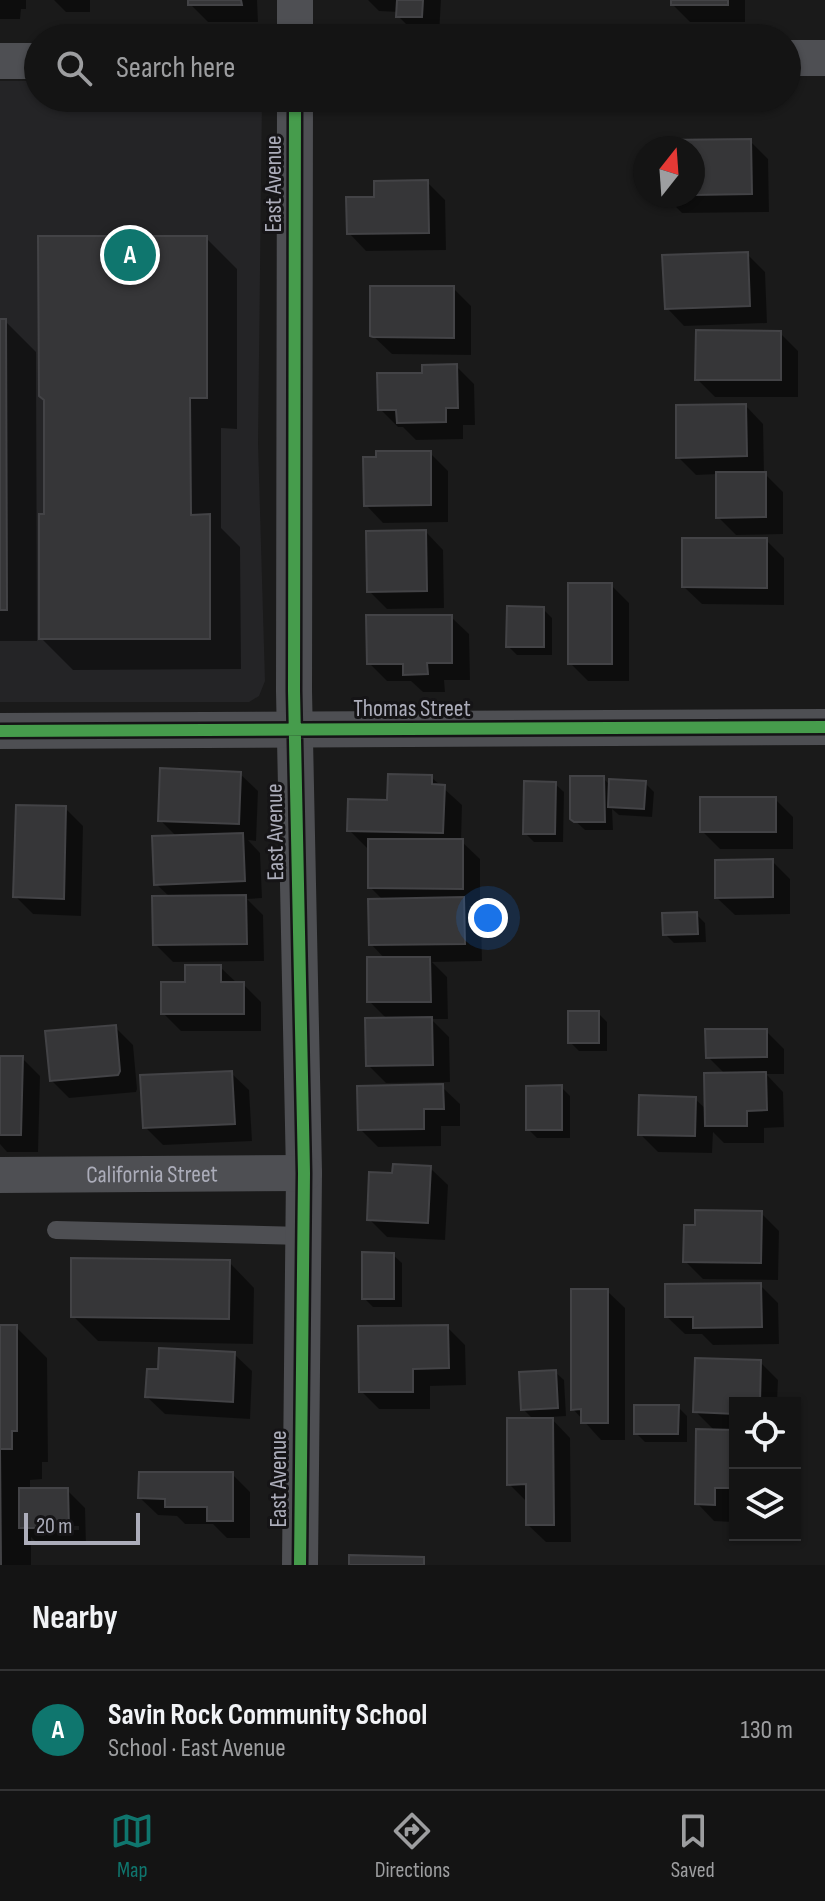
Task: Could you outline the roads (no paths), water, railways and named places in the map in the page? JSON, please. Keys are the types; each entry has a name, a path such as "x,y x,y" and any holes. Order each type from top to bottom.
{"street":[{"path":"295,0 295,24"},
{"path":"801,58 825,58"},
{"path":"0,61 24,61"},
{"name":"East Avenue","path":"295,112 295,730 304,1173 300,1565"},
{"name":"Thomas Street","path":"0,731 825,727"},
{"name":"California Street","path":"0,1175 304,1173"}],"lane":[{"path":"56,1230 303,1236"}],"place":[{"name":"Savin Rock Community School","path":"130,255"}]}
